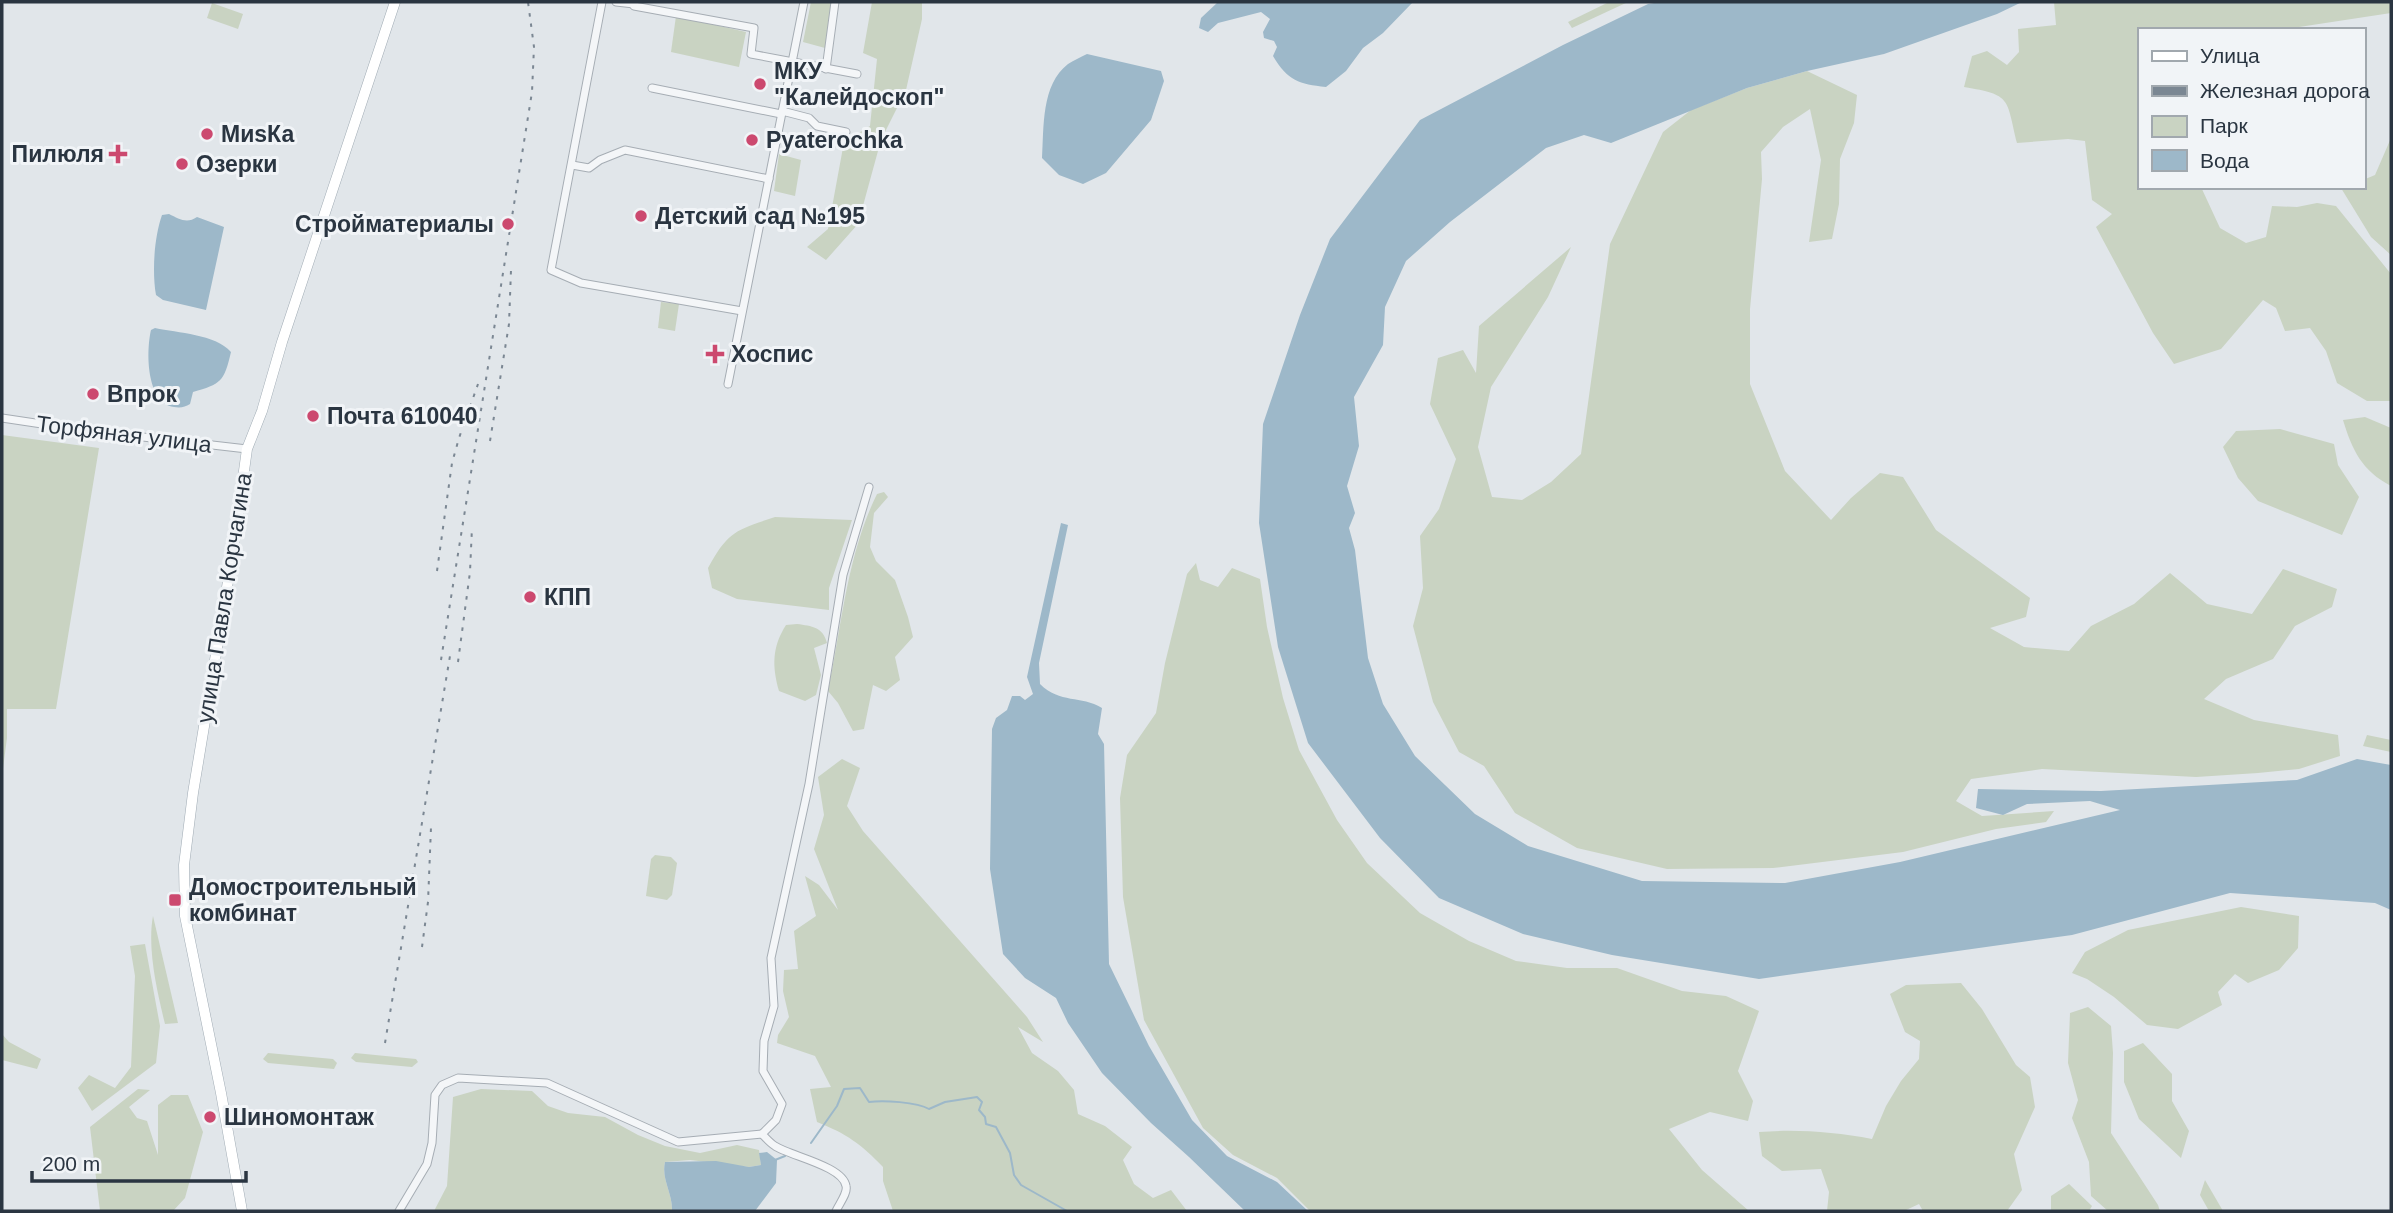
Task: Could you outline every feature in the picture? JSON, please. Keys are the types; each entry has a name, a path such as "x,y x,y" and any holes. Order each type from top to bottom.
{"main road":[{"name":"улица Павла Корчагина","path":"242,1211 187,930 183,885 193,793 247,449 262,411 282,342 395,2"}],"street":[{"path":"602,2 551,270 742,311"},
{"path":"616,2 754,29 751,54 857,74"},
{"path":"728,384 804,2"},
{"path":"825,69 835,2"},
{"path":"652,88 809,118 817,127 846,132"},
{"path":"572,165 589,168 600,160 625,150 769,179"},
{"name":"Торфяная улица","path":"2,418 247,449"},
{"path":"399,1211 426,1164 432,1143 435,1095 442,1085 458,1078 547,1083 678,1142 762,1134 776,1120 782,1104 763,1071 764,1041 774,1006 771,958 809,784 843,575 869,487"},
{"path":"762,1134 775,1146 841,1175 846,1185 845,1193 836,1211"}],"green space":[{"path":"811,2 832,2 825,48 803,42"},
{"path":"872,2 922,2 922,19 906,90 881,140 858,224 826,260 807,247 828,229 844,142 870,126 877,59 863,53"},
{"path":"1609,2 1628,2 1572,28 1568,22"},
{"path":"2054,2 2391,2 2391,13 2293,28 2138,28 2138,189 2202,189 2220,228 2246,243 2266,237 2272,206 2297,207 2317,203 2336,206 2391,274 2391,401 2367,401 2337,383 2326,351 2310,328 2285,331 2276,308 2263,300 2221,349 2174,364 2153,333 2096,227 2112,214 2092,200 2085,141 2068,139 2017,143 2011,116 2004,101 1991,93 1964,87 1972,56 1987,51 2007,65 2019,52 2018,29 2056,25"},
{"path":"212,3 243,14 238,29 207,18"},
{"path":"676,16 746,32 739,67 671,52"},
{"path":"1807,71 1857,95 1854,123 1840,159 1839,204 1832,239 1809,242 1821,160 1810,109 1783,127 1761,152 1762,179 1750,309 1750,384 1785,471 1831,520 1880,473 1903,477 1936,530 2030,598 2026,617 1990,628 2024,647 2069,651 2091,626 2134,604 2170,573 2207,604 2252,614 2283,569 2337,589 2332,607 2295,626 2273,659 2226,679 2204,699 2254,720 2338,735 2340,756 2299,769 2196,777 2042,769 1971,779 1956,801 1982,816 2054,811 2046,822 1996,829 1903,852 1773,868 1667,869 1577,848 1515,813 1484,766 1459,752 1433,702 1413,626 1423,588 1420,536 1439,509 1456,459 1430,404 1438,358 1463,350 1476,373 1479,326 1571,247 1548,297 1491,387 1478,447 1492,497 1522,500 1551,482 1581,454 1610,244 1663,132 1691,110 1747,88"},
{"path":"2391,138 2391,255 2371,237 2342,189 2365,189 2365,179 2375,175"},
{"path":"779,154 801,160 795,196 774,191"},
{"path":"661,302 679,304 675,331 658,328"},
{"path":"2365,417 2391,428 2391,486 2365,466 2350,441 2343,420"},
{"path":"2280,429 2334,444 2338,465 2359,497 2342,535 2258,501 2238,478 2223,447 2236,431"},
{"path":"2,435 99,448 56,709 7,709 7,738 2,776"},
{"path":"884,492 888,497 874,513 870,547 876,561 895,580 913,637 895,657 900,680 886,691 873,685 864,729 853,731 838,703 828,691 852,565 877,494"},
{"path":"775,517 852,520 829,588 829,610 737,599 712,588 708,568 721,546 742,529"},
{"path":"1196,563 1200,580 1218,587 1232,568 1260,579 1267,627 1283,698 1299,750 1337,820 1367,863 1420,913 1469,941 1516,961 1567,968 1617,968 1682,991 1726,996 1759,1011 1738,1071 1753,1101 1748,1121 1710,1112 1669,1129 1702,1170 1749,1211 1310,1211 1277,1178 1233,1155 1203,1128 1144,1020 1123,897 1120,798 1127,755 1156,713 1187,574"},
{"path":"797,624 820,630 827,643 814,648 821,675 816,695 805,701 779,691 775,673 776,649 781,633 786,625"},
{"path":"2367,735 2391,740 2391,752 2363,746"},
{"path":"842,759 860,768 847,806 863,831 1027,1017 1043,1042 1018,1027 1032,1053 1058,1071 1074,1090 1078,1114 1105,1126 1132,1147 1123,1160 1134,1184 1153,1198 1171,1190 1187,1211 893,1211 883,1181 883,1167 853,1140 817,1122 810,1089 831,1087 815,1056 777,1043 778,1035 789,1017 783,991 784,970 798,969 794,931 816,916 805,876 819,885 838,910 814,849 824,815 818,777"},
{"path":"655,855 671,857 677,863 672,895 667,900 646,896 651,859"},
{"path":"2241,907 2299,916 2298,948 2279,970 2248,983 2235,974 2218,992 2222,1005 2178,1029 2147,1025 2114,997 2087,979 2072,973 2085,952 2128,930"},
{"path":"153,916 178,1023 165,1024 152,956"},
{"path":"145,944 160,1026 156,1063 92,1111 78,1088 89,1075 115,1088 131,1067 135,976 130,946"},
{"path":"1961,983 1982,1009 2016,1065 2030,1077 2035,1107 2014,1154 2022,1190 2007,1211 1923,1211 1919,1204 1904,1211 1827,1211 1829,1192 1821,1169 1782,1171 1762,1156 1759,1132 1816,1132 1872,1139 1886,1106 1919,1059 1920,1041 1905,1032 1890,994 1906,985"},
{"path":"2088,1007 2111,1026 2111,1133 2160,1211 2108,1211 2091,1196 2089,1162 2072,1118 2078,1100 2068,1063 2070,1013"},
{"path":"2,1034 9,1042 41,1059 37,1069 2,1060"},
{"path":"2143,1043 2172,1074 2172,1101 2189,1131 2181,1158 2139,1119 2124,1082 2124,1051"},
{"path":"268,1053 333,1059 337,1063 334,1069 268,1063 263,1059"},
{"path":"355,1053 416,1059 418,1062 412,1067 356,1062 351,1058"},
{"path":"138,1089 150,1090 129,1107 137,1118 147,1121 158,1155 158,1105 171,1095 188,1095 203,1132 185,1198 173,1211 100,1211 90,1127"},
{"path":"481,1089 532,1091 548,1106 568,1113 605,1117 665,1146 700,1153 737,1145 759,1150 761,1165 749,1167 690,1160 665,1162 672,1211 434,1211 447,1186 453,1097"},
{"path":"2205,1180 2223,1211 2209,1211 2200,1195"},
{"path":"2069,1184 2092,1206 2089,1211 2051,1211 2051,1196"}],"water":[{"path":"1218,2 1413,2 1383,33 1363,48 1346,71 1326,87 1295,80 1284,71 1273,56 1277,47 1274,41 1264,38 1263,32 1270,19 1261,12 1218,23 1208,32 1199,28 1201,18"},
{"path":"2022,2 1997,14 1884,54 1747,88 1611,143 1584,135 1546,148 1450,222 1406,261 1385,307 1383,345 1354,397 1359,446 1347,486 1355,513 1349,528 1355,550 1368,658 1383,704 1415,756 1475,814 1528,846 1642,881 1785,883 1900,862 2120,810 2090,801 2027,804 2003,815 1976,808 1978,789 2101,791 2297,780 2357,759 2391,765 2391,910 2375,903 2230,893 2072,935 1759,979 1612,955 1523,934 1439,898 1380,838 1308,743 1278,647 1259,523 1263,424 1300,315 1330,239 1420,120 1563,45 1648,4"},
{"path":"1087,54 1161,71 1164,81 1151,120 1106,173 1083,184 1059,175 1042,158 1044,120 1053,83 1068,64"},
{"path":"169,214 186,220 197,217 224,227 206,310 163,300 156,295 154,266 157,234 162,215"},
{"path":"155,328 216,341 231,352 220,380 210,387 193,392 190,404 186,406 174,407 165,403 153,386 149,350 151,330"},
{"path":"1061,523 1068,525 1039,663 1040,684 1055,694 1102,708 1098,734 1104,744 1109,964 1149,1046 1192,1120 1227,1156 1277,1182 1308,1211 1245,1211 1102,1073 1068,1023 1056,998 1025,978 1003,954 990,869 992,729 996,718 1007,710 1012,696 1020,696 1025,700 1033,694 1027,677"},
{"path":"767,1152 777,1160 776,1183 755,1211 672,1211 665,1162 716,1161 749,1167 761,1165 759,1153"}],"waterway":[{"path":"811,1143 837,1106 844,1089 860,1088 869,1102 900,1102 929,1109 945,1102 977,1097 982,1102 979,1110 985,1117 986,1124 996,1127 1010,1153 1014,1175 1021,1185 1067,1211"},
{"path":"775,1160 785,1156"}],"railway":[{"path":"441,660 532,92 534,47 528,2"},
{"path":"490,441 509,324 511,270"},
{"path":"437,571 452,463 478,384"},
{"path":"458,662 470,572 472,527"},
{"path":"385,1043 451,650"},
{"path":"422,947 428,902 431,827"}],"place":[{"name":"МКУ \"Калейдоскоп\"","path":"760,84"},
{"name":"МиsКа","path":"207,134"},
{"name":"Pyaterochka","path":"752,140"},
{"name":"Пилюля","path":"118,154"},
{"name":"Озерки","path":"182,164"},
{"name":"Детский сад №195","path":"641,216"},
{"name":"Стройматериалы","path":"508,224"},
{"name":"Хоспис","path":"715,354"},
{"name":"Впрок","path":"93,394"},
{"name":"Почта 610040","path":"313,416"},
{"name":"КПП","path":"530,597"},
{"name":"Домостроительный комбинат","path":"175,900"},
{"name":"Шиномонтаж","path":"210,1117"}]}
